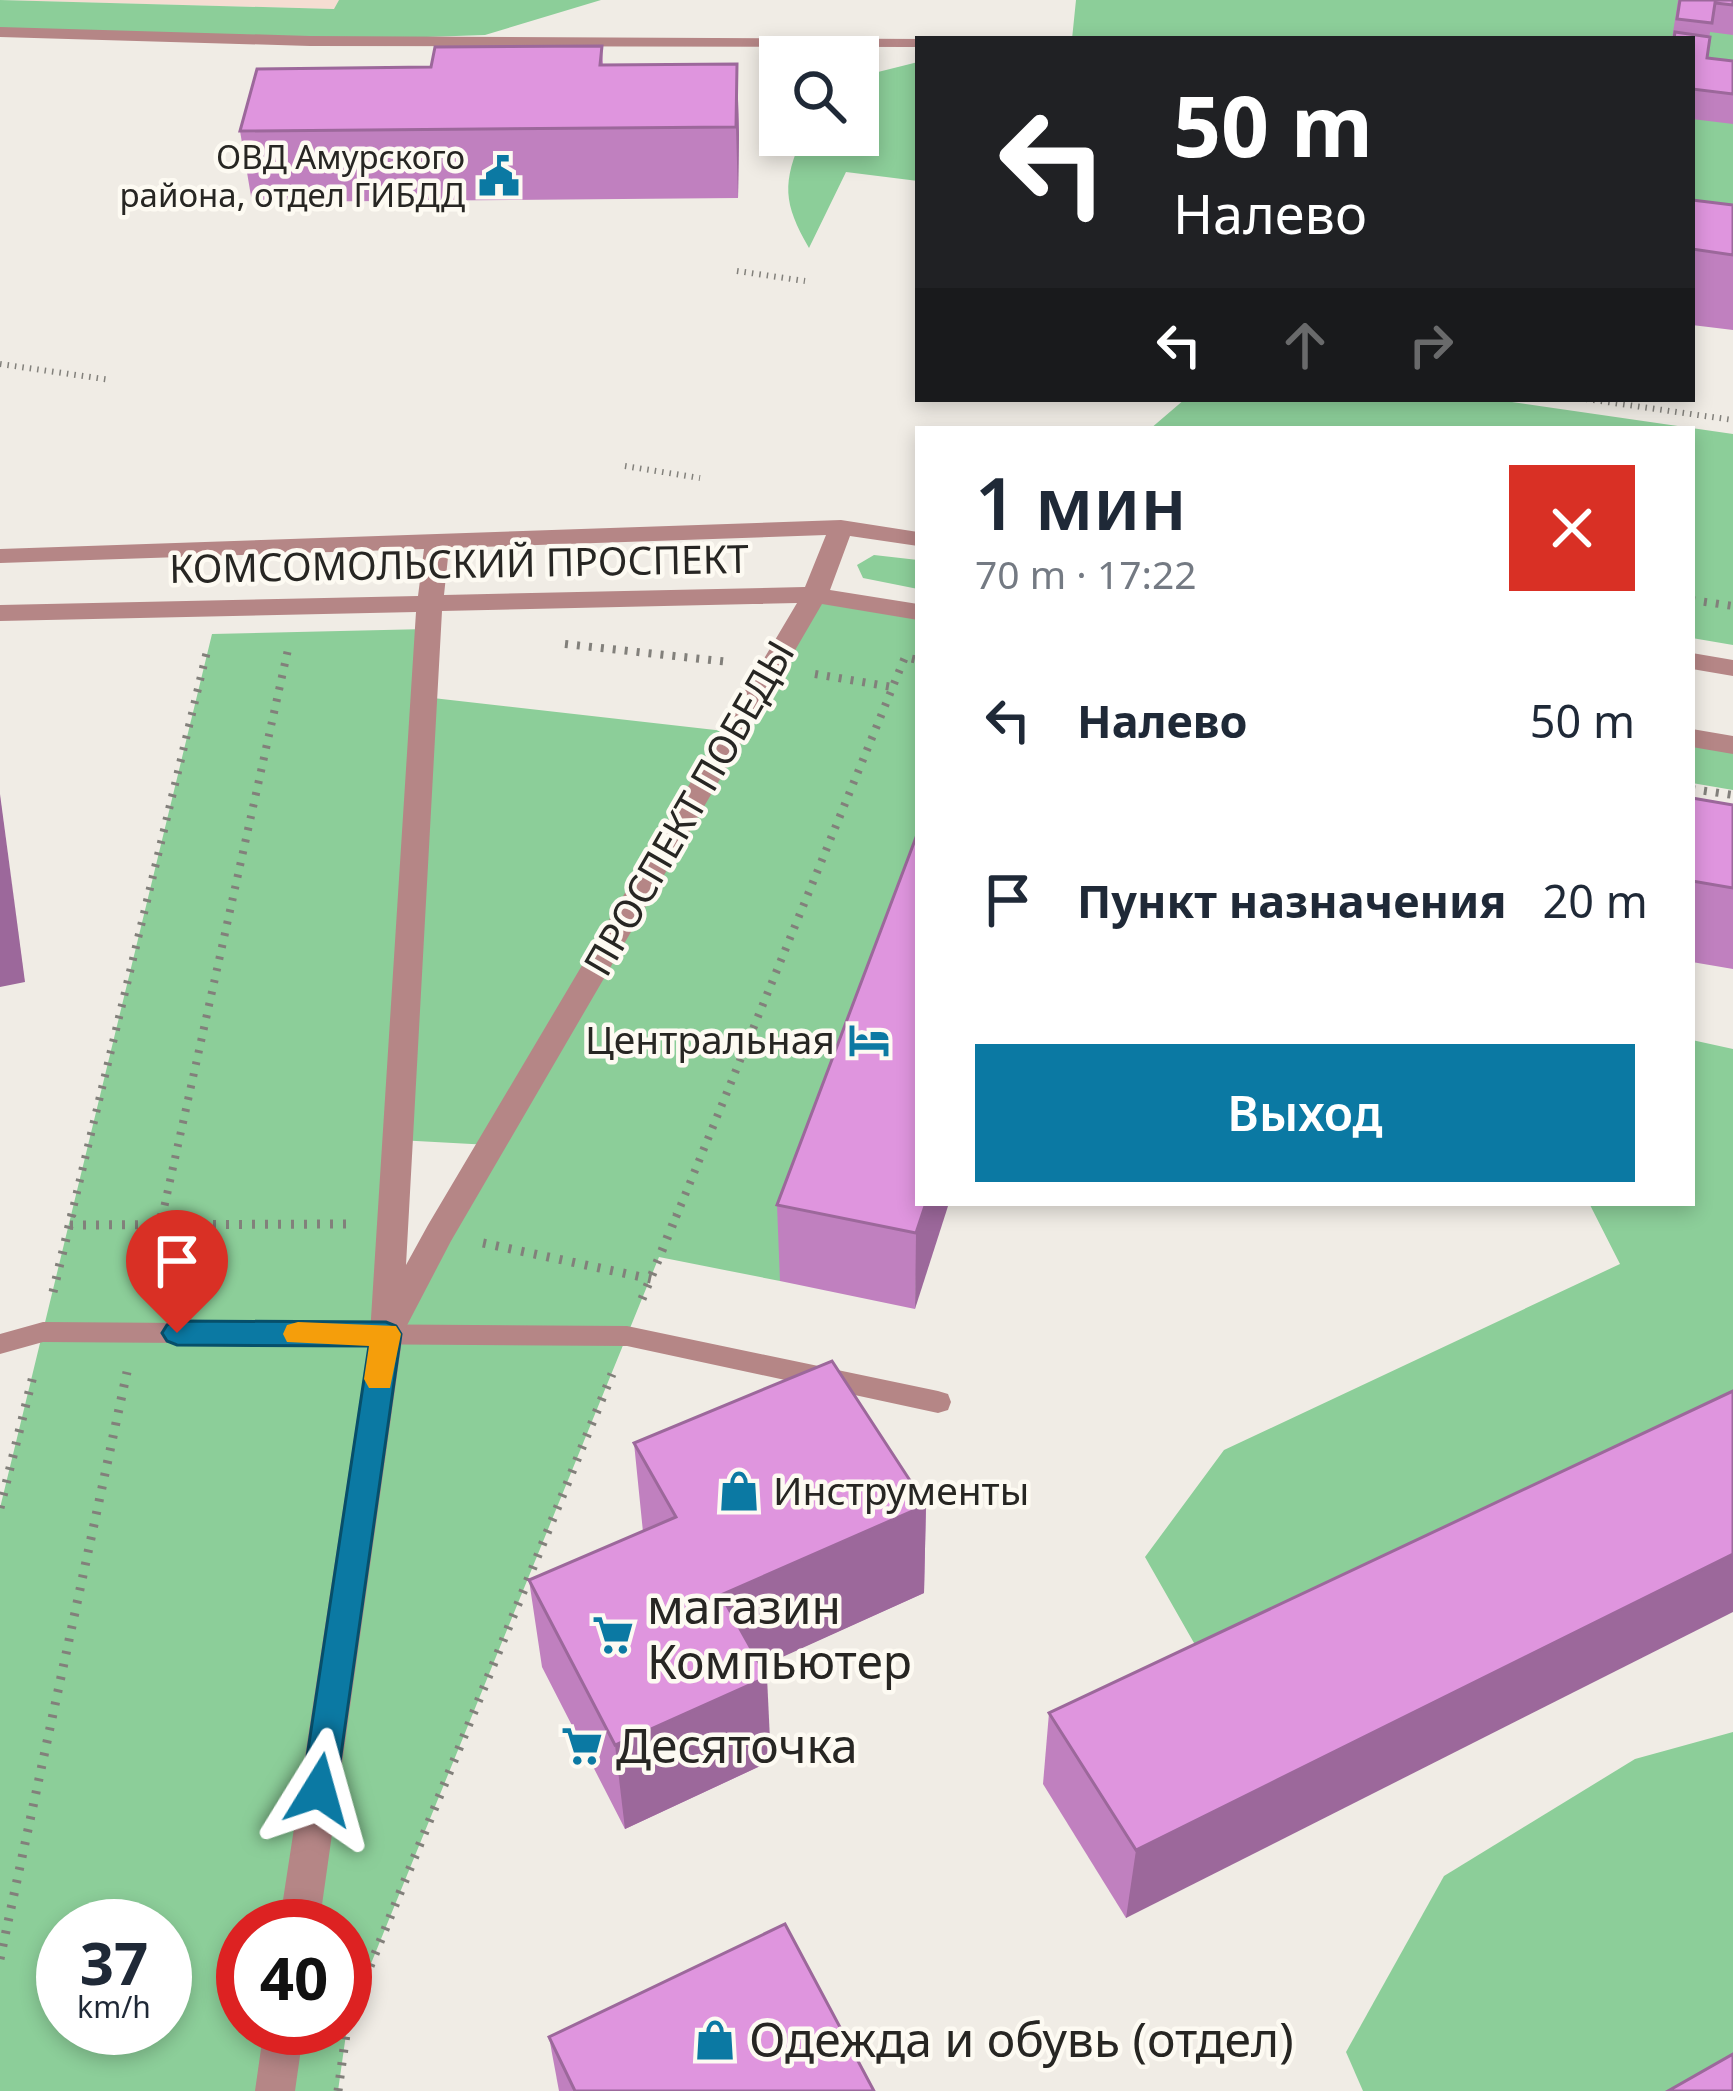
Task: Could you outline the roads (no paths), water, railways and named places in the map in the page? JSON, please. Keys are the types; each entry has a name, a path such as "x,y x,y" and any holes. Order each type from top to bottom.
{"street":[{"name":"КОМСОМОЛЬСКИЙ ПРОСПЕКТ","path":"0,556 841,527 915,539"},
{"name":"ПРОСПЕКТ ПОБЕДЫ","path":"386,1334 439,1234 815,595 841,527"},
{"name":"ПРОСПЕКТ ПОБЕДЫ","path":"303,1899 386,1334 429,604 437,541"},
{"name":"КОМСОМОЛЬСКИЙ ПРОСПЕКТ","path":"0,613 815,595 915,612"},
{"path":"1695,662 1733,668"},
{"path":"1695,739 1733,745"},
{"path":"275,2091 280,2055"}],"lane":[{"path":"0,32 310,41 915,42"},
{"path":"0,1344 44,1332 628,1336 938,1402"}],"place":[{"name":"ОВД Амурского района, отдел ГИБДД","path":"499,176"},
{"name":"Центральная","path":"869,1040"},
{"name":"Инструменты","path":"739,1491"},
{"name":"магазин Компьютер","path":"613,1635"},
{"name":"Десяточка","path":"582,1746"},
{"name":"Одежда и обувь (отдел)","path":"715,2040"}]}
